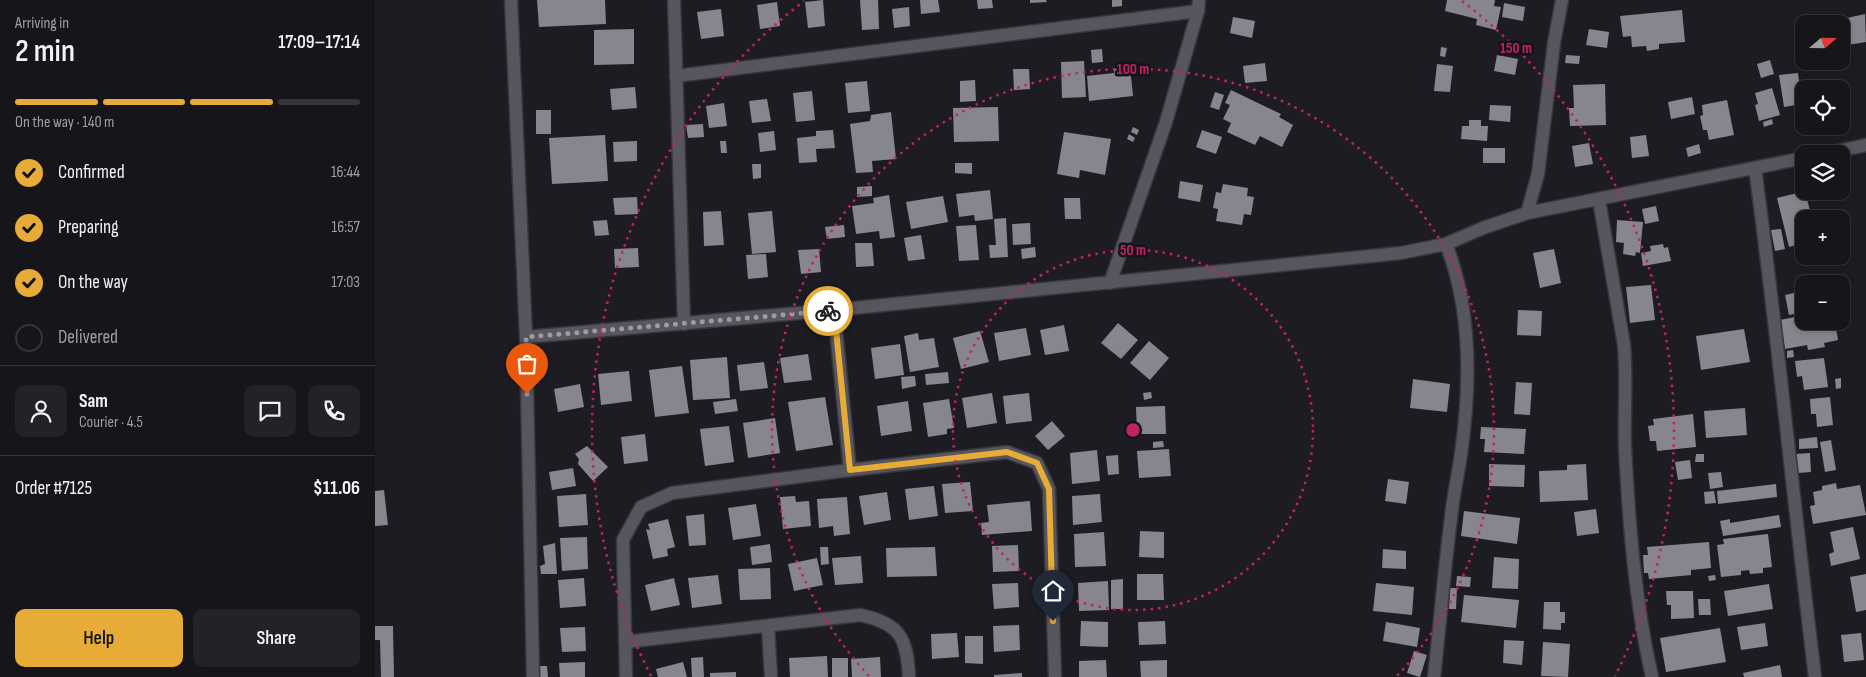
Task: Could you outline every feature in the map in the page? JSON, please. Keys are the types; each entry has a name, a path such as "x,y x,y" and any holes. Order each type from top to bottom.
{"street":[{"path":"511,0 526,337 533,677"},
{"path":"674,0 684,324"},
{"path":"1527,214 1538,174 1554,43 1562,0"},
{"path":"676,76 1198,6 1166,122 1110,283"},
{"path":"1850,148 1866,145"},
{"path":"526,337 834,310 1401,253 1446,244 1483,228 1553,207 1599,200 1795,160"},
{"path":"1755,168 1771,287 1795,514 1815,677"},
{"path":"1599,200 1624,345 1626,366 1624,409 1627,482 1639,603 1652,677"},
{"path":"1435,677 1445,562 1466,409 1467,356 1464,305 1456,269 1446,244"},
{"path":"834,310 850,470"},
{"path":"626,677 623,540 641,507 672,493 1007,452 1037,463 1049,489 1055,677"},
{"path":"625,642 860,615 878,619 893,628 903,641 908,655 909,677"},
{"path":"769,626 771,677"}],"building":[{"path":"537,0 605,0 606,24 539,27"},
{"path":"823,0 825,26 808,28 805,2"},
{"path":"860,0 878,0 879,29 862,30"},
{"path":"920,0 938,0 940,12 921,14"},
{"path":"977,0 992,0 993,8 978,9"},
{"path":"1030,0 1046,0 1047,2 1030,3"},
{"path":"1112,0 1122,0 1122,6 1112,7"},
{"path":"1447,0 1495,0 1494,6 1501,7 1496,30 1476,25 1477,19 1445,11"},
{"path":"777,2 780,26 760,29 757,5"},
{"path":"1504,3 1525,7 1523,21 1502,17"},
{"path":"909,7 910,26 894,28 892,9"},
{"path":"721,9 724,36 701,39 697,12"},
{"path":"1682,10 1685,42 1659,44 1659,49 1647,51 1646,46 1632,47 1631,36 1623,37 1620,16"},
{"path":"1865,14 1866,42 1850,45 1850,17"},
{"path":"1233,17 1255,21 1252,38 1230,33"},
{"path":"634,29 634,64 594,65 594,30"},
{"path":"1589,29 1609,32 1607,48 1586,45"},
{"path":"1441,47 1447,48 1445,57 1440,56"},
{"path":"1102,49 1103,62 1092,63 1091,50"},
{"path":"1497,55 1518,59 1515,75 1494,71"},
{"path":"1566,55 1580,56 1579,64 1565,63"},
{"path":"1770,60 1774,74 1761,78 1757,64"},
{"path":"1084,61 1086,97 1062,98 1061,62"},
{"path":"1265,63 1267,81 1245,83 1243,66"},
{"path":"1437,64 1453,66 1450,92 1434,91"},
{"path":"1130,67 1133,96 1089,101 1087,76 1114,73 1114,69"},
{"path":"1013,69 1029,69 1030,89 1014,90"},
{"path":"1798,73 1799,80 1795,80 1795,105 1784,107 1779,75"},
{"path":"975,80 976,101 960,102 960,81"},
{"path":"867,81 870,111 848,113 845,83"},
{"path":"1605,84 1606,125 1570,126 1569,108 1574,108 1573,85"},
{"path":"635,87 637,108 612,110 610,89"},
{"path":"1772,88 1780,115 1759,121 1755,105 1758,104 1755,93"},
{"path":"1231,90 1281,114 1279,117 1293,125 1282,147 1260,136 1255,145 1227,132 1231,123 1223,119 1230,105 1225,103"},
{"path":"812,91 815,120 796,122 793,93"},
{"path":"1215,92 1224,95 1219,110 1210,107"},
{"path":"1692,97 1695,114 1671,119 1668,102"},
{"path":"767,99 771,121 752,123 749,101"},
{"path":"1727,100 1734,135 1709,140 1707,130 1703,130 1700,116 1703,115 1702,105"},
{"path":"724,103 727,126 709,128 706,106"},
{"path":"1490,105 1511,106 1510,122 1489,120"},
{"path":"998,107 999,141 954,142 953,108"},
{"path":"536,110 551,110 551,134 536,134"},
{"path":"891,112 896,159 872,161 873,172 856,173 850,124 870,121 871,115"},
{"path":"1772,119 1773,124 1764,127 1763,122"},
{"path":"1469,120 1481,120 1481,126 1488,126 1487,141 1461,139 1462,126 1469,126"},
{"path":"703,124 704,137 688,138 686,125"},
{"path":"1133,127 1139,130 1137,135 1131,132"},
{"path":"833,130 835,148 816,149 817,162 799,163 797,138 816,136 816,131"},
{"path":"1202,130 1222,137 1216,154 1196,147"},
{"path":"774,131 776,150 760,152 758,133"},
{"path":"1064,132 1111,139 1105,175 1080,170 1079,178 1057,174"},
{"path":"1129,134 1135,138 1133,142 1127,139"},
{"path":"605,135 608,181 552,184 549,138"},
{"path":"1646,135 1649,156 1632,158 1630,137"},
{"path":"637,141 637,161 614,162 613,142"},
{"path":"720,141 726,141 727,153 721,153"},
{"path":"1589,143 1593,164 1575,167 1572,146"},
{"path":"1699,144 1701,153 1688,157 1686,148"},
{"path":"1483,148 1505,148 1505,163 1483,163"},
{"path":"955,163 972,163 972,174 955,173"},
{"path":"752,164 761,164 761,178 753,179"},
{"path":"1180,181 1203,185 1200,202 1178,198"},
{"path":"1223,184 1248,188 1247,196 1254,197 1251,215 1244,214 1242,225 1216,221 1218,209 1213,208 1216,192 1221,193"},
{"path":"872,186 872,196 857,197 857,187"},
{"path":"990,190 993,219 975,221 974,215 959,217 956,194"},
{"path":"1795,194 1795,200 1807,200 1810,210 1795,210 1795,245 1789,247 1777,198"},
{"path":"889,195 895,237 880,239 879,231 856,234 852,206 874,203 873,198"},
{"path":"943,196 948,222 911,229 906,202"},
{"path":"637,197 638,214 615,215 613,198"},
{"path":"1064,198 1080,198 1081,219 1065,219"},
{"path":"1656,206 1659,221 1645,224 1642,209"},
{"path":"721,211 724,245 704,246 703,212"},
{"path":"772,211 776,252 752,254 748,213"},
{"path":"1006,218 1008,257 990,258 989,245 996,245 994,219"},
{"path":"607,220 609,235 595,236 593,221"},
{"path":"1617,220 1643,222 1640,253 1636,252 1635,256 1623,254 1624,243 1616,242"},
{"path":"1030,223 1031,244 1013,245 1012,224"},
{"path":"844,225 845,237 827,239 825,227"},
{"path":"976,225 979,260 959,261 956,226"},
{"path":"1781,229 1785,249 1775,251 1771,230"},
{"path":"921,235 925,259 908,261 904,238"},
{"path":"855,243 872,243 874,266 856,267"},
{"path":"1663,244 1664,248 1668,247 1671,261 1643,266 1641,253 1651,251 1650,246"},
{"path":"1035,247 1036,257 1022,259 1021,249"},
{"path":"638,248 639,267 615,268 614,249"},
{"path":"819,249 821,272 801,274 798,250"},
{"path":"1554,249 1561,283 1540,288 1533,253"},
{"path":"766,254 768,277 748,279 746,255"},
{"path":"1651,285 1655,320 1630,323 1626,287"},
{"path":"1795,293 1795,314 1789,315 1785,295"},
{"path":"1518,310 1542,311 1541,336 1517,335"},
{"path":"1795,317 1795,330 1836,330 1838,340 1824,343 1825,347 1808,350 1807,345 1785,349 1780,320"},
{"path":"1118,323 1138,340 1121,359 1101,343"},
{"path":"1064,325 1069,351 1045,355 1040,330"},
{"path":"1026,328 1031,355 999,361 994,333"},
{"path":"1744,329 1750,362 1701,370 1696,336"},
{"path":"980,331 989,362 961,369 953,338"},
{"path":"918,333 919,340 934,338 939,367 910,372 904,336"},
{"path":"1149,341 1169,358 1150,380 1130,363"},
{"path":"900,344 904,375 875,379 871,348"},
{"path":"1793,350 1794,357 1787,358 1787,351"},
{"path":"808,354 812,380 784,383 780,358"},
{"path":"727,357 730,398 693,400 690,360"},
{"path":"1824,358 1828,387 1804,390 1802,376 1797,377 1795,361"},
{"path":"764,362 768,388 740,391 737,365"},
{"path":"682,366 689,413 655,417 649,370"},
{"path":"629,371 632,401 601,405 598,374"},
{"path":"948,372 949,383 926,385 925,374"},
{"path":"915,376 916,386 902,389 901,377"},
{"path":"1841,378 1841,388 1836,389 1835,379"},
{"path":"1413,379 1450,384 1447,412 1410,408"},
{"path":"1516,382 1532,383 1530,415 1514,414"},
{"path":"580,384 584,407 558,412 554,389"},
{"path":"1151,392 1152,398 1144,400 1143,393"},
{"path":"992,393 997,423 967,428 962,398"},
{"path":"1029,393 1032,421 1006,424 1003,396"},
{"path":"825,397 833,445 796,451 788,402"},
{"path":"1830,397 1833,425 1817,427 1816,414 1811,414 1810,399"},
{"path":"736,399 738,411 715,414 713,402"},
{"path":"949,399 954,428 947,429 947,434 928,437 923,403"},
{"path":"908,401 912,431 881,436 877,406"},
{"path":"1165,406 1166,434 1137,434 1136,407"},
{"path":"1745,408 1747,435 1706,438 1704,411"},
{"path":"1693,414 1696,447 1657,451 1656,441 1650,441 1648,426 1654,425 1653,419"},
{"path":"775,418 780,453 748,458 743,423"},
{"path":"1052,421 1065,436 1048,450 1035,436"},
{"path":"729,426 734,462 705,466 700,429"},
{"path":"1481,427 1526,429 1524,454 1484,452 1485,439 1480,439"},
{"path":"645,434 648,461 624,464 621,437"},
{"path":"1817,437 1818,448 1799,449 1799,439"},
{"path":"1831,440 1836,470 1825,472 1820,442"},
{"path":"1163,441 1164,447 1153,448 1153,442"},
{"path":"587,446 608,467 593,481 578,464 579,459 575,454"},
{"path":"1169,449 1171,476 1139,478 1137,451"},
{"path":"1097,450 1100,481 1072,484 1070,453"},
{"path":"1810,453 1811,472 1798,473 1796,454"},
{"path":"1696,454 1704,454 1704,462 1695,462"},
{"path":"1118,455 1119,474 1108,475 1106,456"},
{"path":"1690,460 1692,478 1678,480 1675,462"},
{"path":"1489,464 1525,465 1524,487 1489,486"},
{"path":"1586,464 1588,500 1540,502 1539,471 1567,470 1567,465"},
{"path":"573,468 576,486 552,490 549,472"},
{"path":"1721,472 1723,487 1710,489 1708,473"},
{"path":"1388,479 1409,482 1406,504 1385,501"},
{"path":"970,482 973,511 945,513 942,484"},
{"path":"1836,483 1837,489 1860,485 1866,515 1813,524 1810,506 1815,505 1813,492 1822,490 1822,486"},
{"path":"1776,484 1777,497 1718,504 1717,491"},
{"path":"934,486 938,516 909,520 905,489"},
{"path":"384,490 388,525 375,526 375,491"},
{"path":"1714,491 1716,503 1705,504 1704,492"},
{"path":"887,492 891,520 864,525 859,496"},
{"path":"586,494 588,525 559,527 557,496"},
{"path":"1100,494 1102,522 1073,525 1072,496"},
{"path":"795,496 796,502 809,501 811,526 783,529 780,497"},
{"path":"847,497 850,534 834,536 833,526 819,528 817,499"},
{"path":"1030,501 1032,531 982,535 981,523 989,522 987,505"},
{"path":"756,504 761,536 733,540 728,508"},
{"path":"1596,509 1599,533 1577,536 1574,512"},
{"path":"1464,511 1520,518 1517,544 1461,536"},
{"path":"704,514 706,545 689,546 686,516"},
{"path":"1779,515 1781,527 1723,536 1720,521 1730,519 1730,523"},
{"path":"668,519 675,547 667,549 668,556 653,559 646,529 650,530 648,524"},
{"path":"1853,527 1860,559 1831,566 1829,554 1834,552 1830,532"},
{"path":"1140,531 1164,532 1164,558 1139,557"},
{"path":"1104,532 1106,566 1075,567 1074,534"},
{"path":"1768,534 1772,567 1763,568 1763,573 1750,574 1749,570 1741,571 1741,575 1721,577 1717,545 1724,544 1723,539"},
{"path":"587,537 588,569 562,571 560,538"},
{"path":"1709,542 1711,568 1691,570 1691,575 1649,579 1648,573 1644,573 1643,555 1648,555 1647,547"},
{"path":"555,543 557,574 541,574 540,566 545,564 543,546"},
{"path":"770,544 772,562 752,565 750,547"},
{"path":"1018,545 1019,571 993,572 992,546"},
{"path":"820,547 828,547 829,564 821,565"},
{"path":"935,547 937,576 887,577 886,548"},
{"path":"1383,549 1406,551 1406,569 1382,568"},
{"path":"861,556 863,583 835,585 832,558"},
{"path":"1494,557 1519,559 1518,589 1492,588"},
{"path":"817,558 823,585 794,591 788,564"},
{"path":"770,568 771,599 740,600 738,569"},
{"path":"1137,574 1163,574 1164,600 1137,600"},
{"path":"1866,574 1866,610 1856,612 1850,577"},
{"path":"718,575 722,604 692,608 688,578"},
{"path":"1715,575 1716,580 1709,581 1708,576"},
{"path":"1457,576 1471,577 1470,587 1456,586"},
{"path":"584,578 586,606 560,608 558,580"},
{"path":"674,578 680,605 651,611 645,585"},
{"path":"1123,579 1123,609 1111,609 1111,580"},
{"path":"1108,581 1109,610 1079,611 1078,583"},
{"path":"1018,583 1019,607 994,609 992,584"},
{"path":"1376,583 1414,587 1412,615 1373,611"},
{"path":"1769,584 1773,609 1728,616 1724,591"},
{"path":"1450,588 1457,588 1456,609 1449,609"},
{"path":"1666,591 1693,591 1694,618 1671,619 1671,605 1667,605"},
{"path":"1464,595 1519,600 1516,628 1461,622"},
{"path":"1698,599 1710,599 1711,615 1699,615"},
{"path":"1544,602 1560,602 1560,612 1565,612 1565,623 1561,623 1561,630 1543,629"},
{"path":"1081,621 1108,622 1108,647 1080,646"},
{"path":"1165,621 1166,644 1139,645 1138,622"},
{"path":"1386,622 1420,628 1417,647 1383,641"},
{"path":"1765,623 1768,646 1741,650 1737,627"},
{"path":"1019,625 1020,650 994,652 993,626"},
{"path":"375,626 393,626 394,677 381,677 380,640 375,640"},
{"path":"585,627 586,651 562,652 560,628"},
{"path":"1720,628 1726,662 1666,672 1660,638"},
{"path":"957,633 959,657 932,659 931,634"},
{"path":"1861,633 1864,660 1844,662 1841,635"},
{"path":"965,636 983,636 983,664 965,663"},
{"path":"1504,640 1524,641 1522,665 1503,663"},
{"path":"1543,642 1570,644 1568,677 1541,676"},
{"path":"1414,651 1427,655 1420,677 1407,673"},
{"path":"827,656 828,677 790,677 789,658"},
{"path":"703,657 704,677 692,677 691,658"},
{"path":"880,657 881,677 852,677 851,659"},
{"path":"832,658 848,658 848,677 832,677"},
{"path":"1106,660 1107,677 1079,677 1079,661"},
{"path":"1167,660 1167,677 1141,677 1140,661"},
{"path":"585,662 585,677 560,677 559,663"},
{"path":"683,662 687,677 658,677 656,669"},
{"path":"1780,665 1782,677 1744,677 1743,673"},
{"path":"537,666 547,666 548,677 537,677"},
{"path":"736,672 736,677 710,677 710,673"},
{"path":"1022,673 1022,677 994,677 994,675"}],"way so far":[{"path":"527,394 526,337 828,311"}],"route":[{"path":"828,311 834,310 850,470 1007,452 1037,463 1049,489 1053,621"}]}
